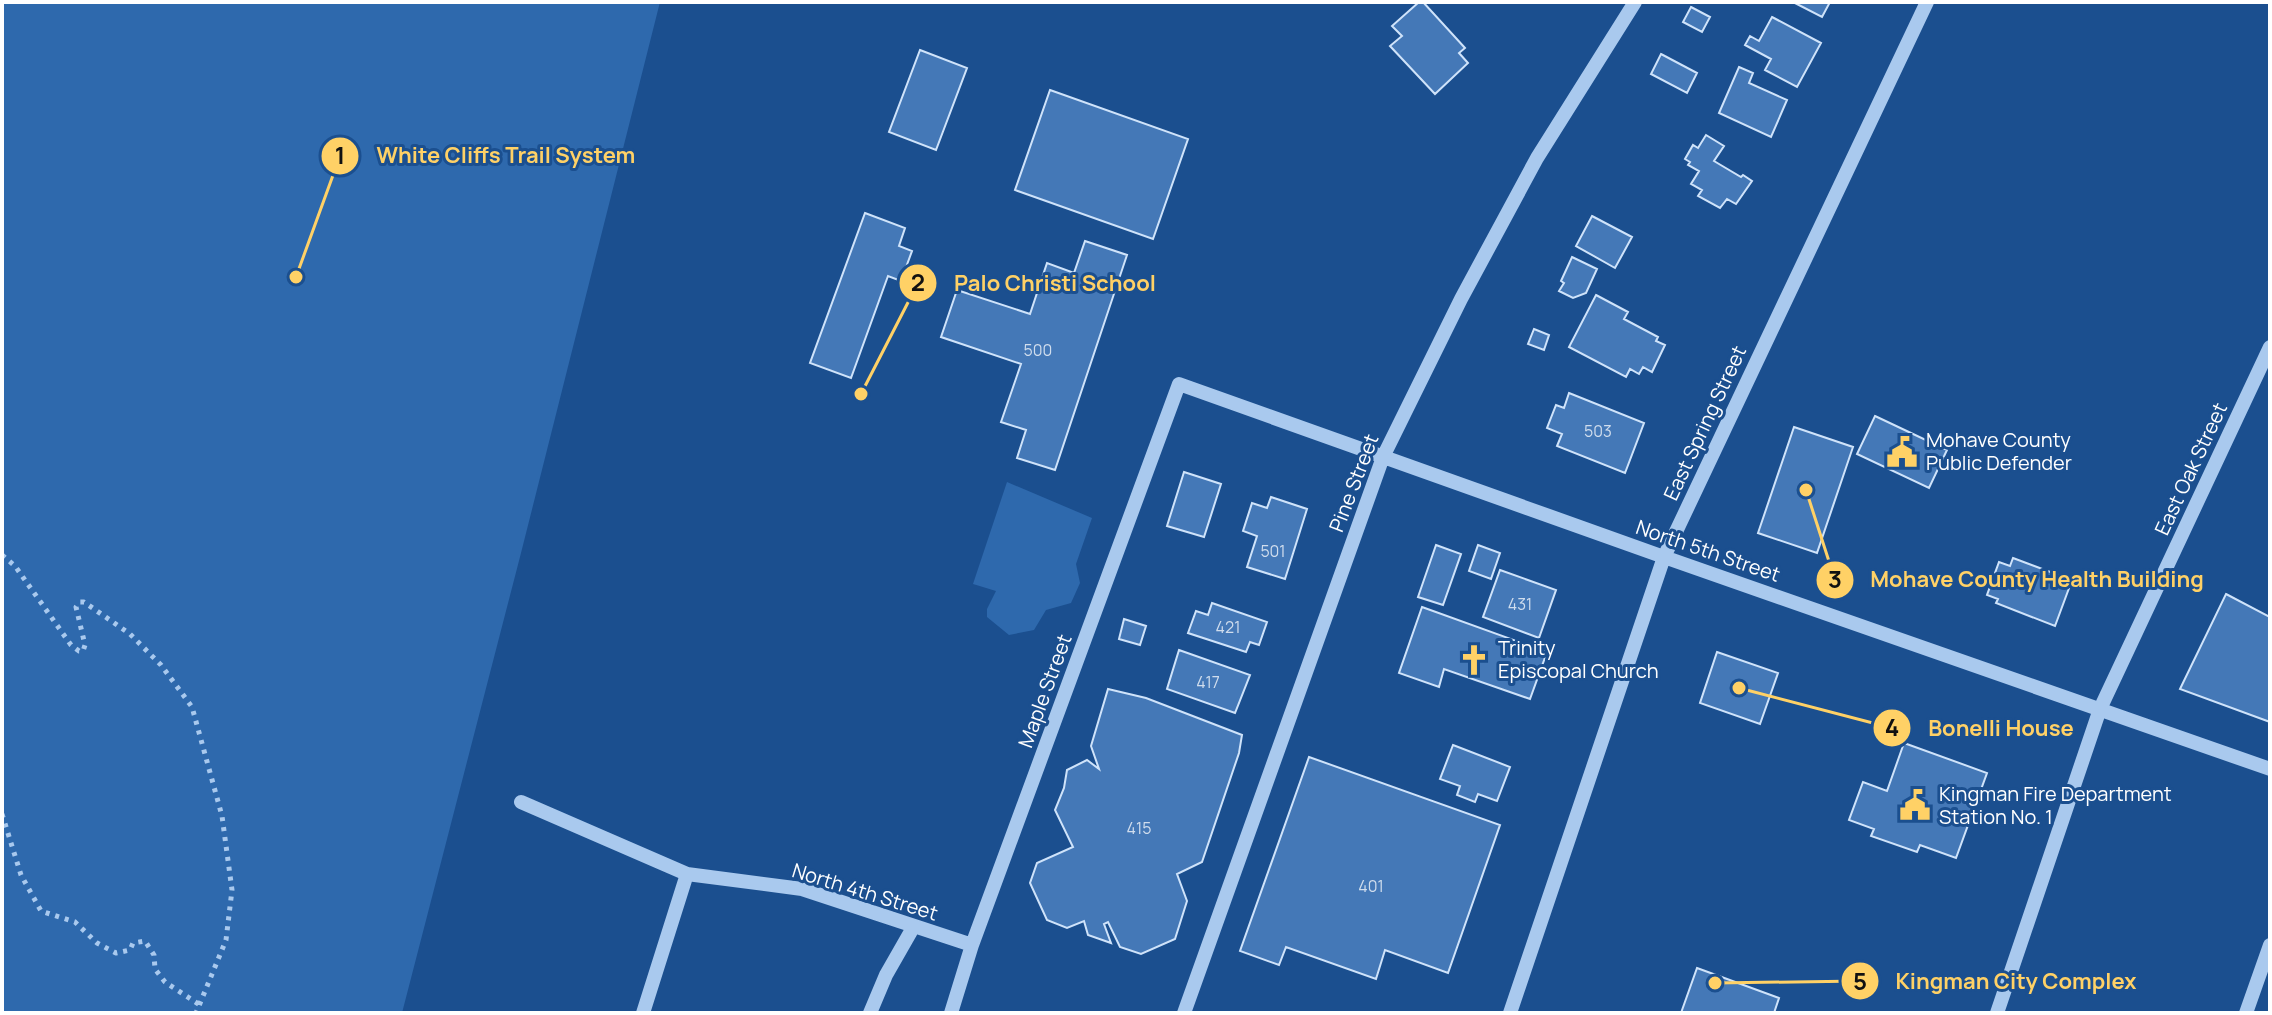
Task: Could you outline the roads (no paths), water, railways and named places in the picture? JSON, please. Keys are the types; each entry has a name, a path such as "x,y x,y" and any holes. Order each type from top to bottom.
{"street":[{"name":"Pine Street","path":"1184,1013 1383,457 1461,299 1537,158 1635,2"},
{"name":"East Spring Street","path":"1510,1013 1664,557 1927,2"},
{"name":"East Oak Street","path":"1997,1013 2100,709 2270,347"},
{"name":"North 5th Street","path":"1179,384 2270,769"},
{"name":"Maple Street","path":"951,1013 972,945 1179,384"},
{"name":"North 4th Street","path":"521,802 687,874 802,889 972,945"},
{"path":"643,1013 687,874"},
{"path":"870,1013 886,975 914,926"},
{"path":"2246,1013 2270,945"}],"place":[{"name":"White Cliffs Trail System","path":"296,277"},
{"name":"Palo Christi School","path":"861,394"},
{"name":"Mohave County Public Defender","path":"1902,452"},
{"name":"Mohave County Health Building","path":"1806,490"},
{"name":"Trinity Episcopal Church","path":"1474,660"},
{"name":"Bonelli House","path":"1739,688"},
{"name":"Kingman Fire Department Station No. 1","path":"1915,805"},
{"name":"Kingman City Complex","path":"1715,983"}]}
